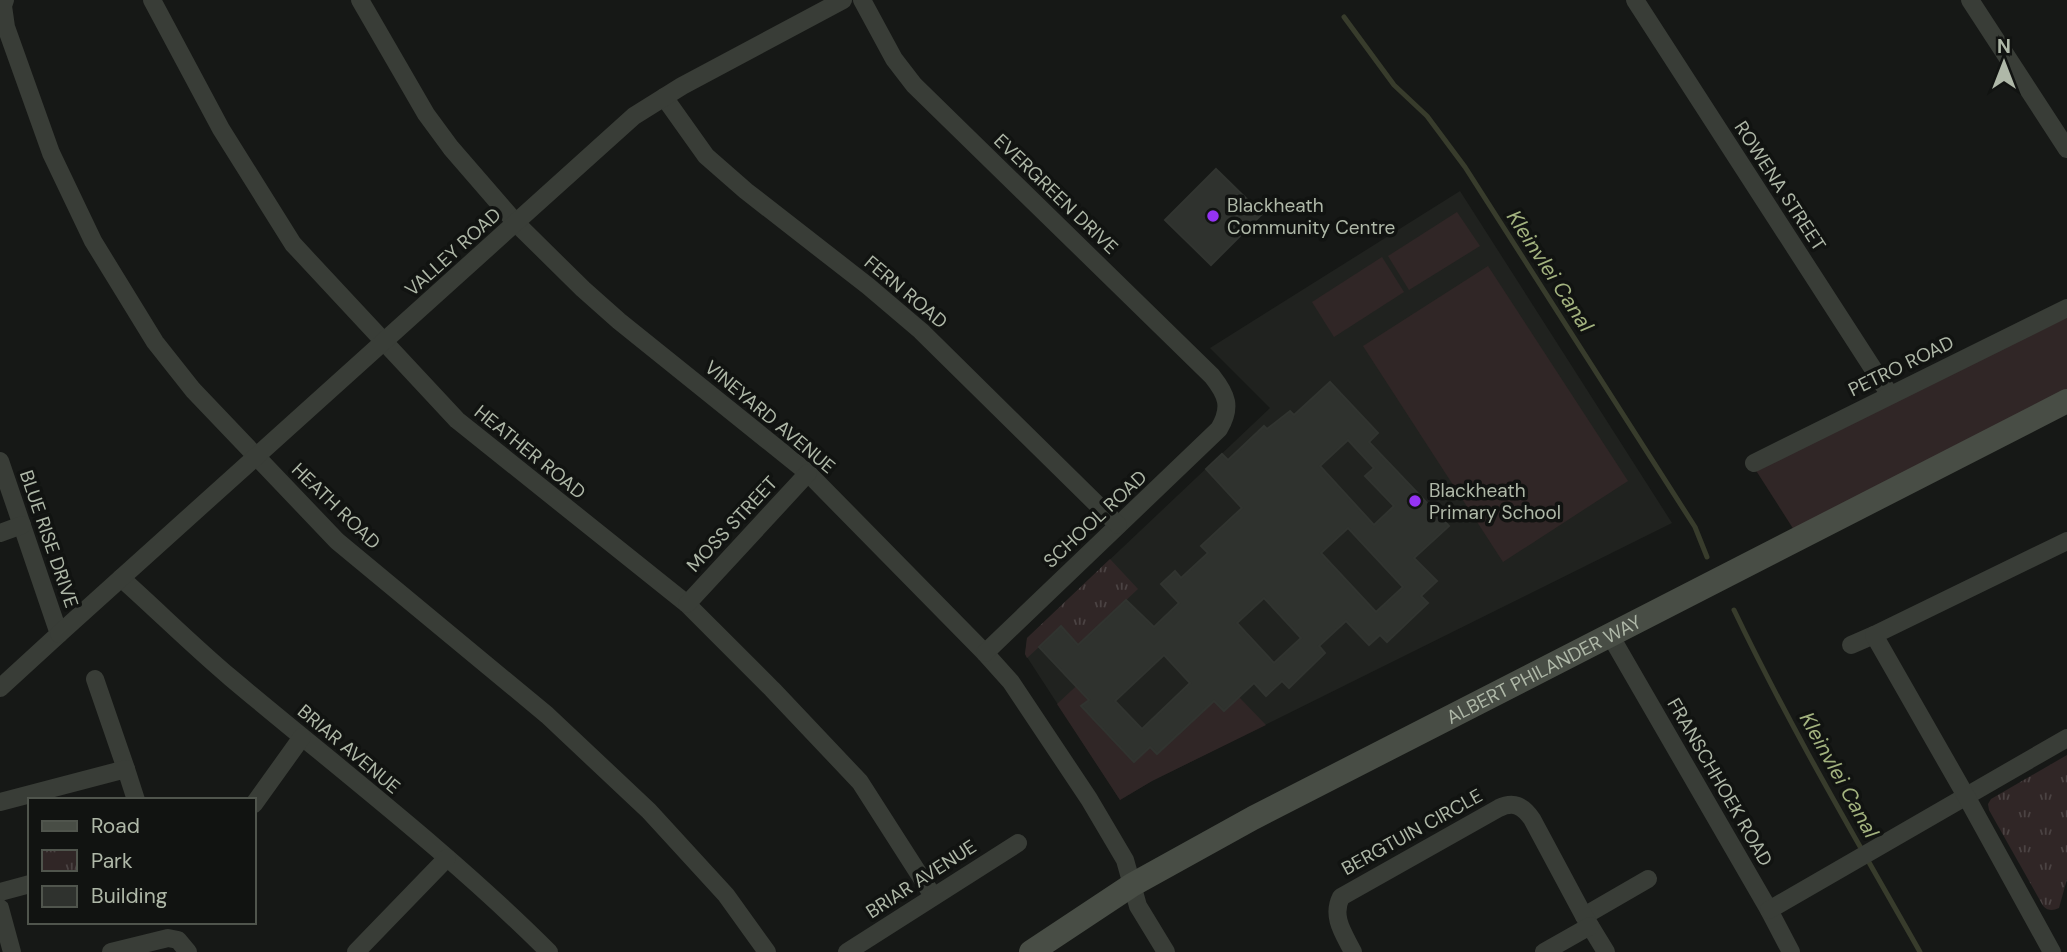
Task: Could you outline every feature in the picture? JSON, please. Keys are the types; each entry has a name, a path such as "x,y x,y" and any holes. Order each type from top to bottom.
{"street":[{"name":"HEATH ROAD","path":"5,0 3,6 6,27 51,153 93,241 155,342 193,390 337,541 547,715 649,811 726,895 766,952"},
{"name":"HEATHER ROAD","path":"152,0 221,129 293,244 457,420 687,604 772,689 860,782 933,896"},
{"name":"VINEYARD AVENUE","path":"360,0 426,114 451,148 516,223 619,321 808,473 1011,682 1089,799 1125,860 1138,906 1166,952"},
{"name":"VALLEY ROAD","path":"59,634 634,116 843,0"},
{"name":"EVERGREEN DRIVE","path":"862,0 894,59 914,85 1212,376 1224,393 1227,410"},
{"name":"ROWENA STREET","path":"1634,0 1890,394"},
{"path":"1970,0 2067,149"},
{"name":"FERN ROAD","path":"664,97 706,156 921,331 1118,525"},
{"name":"PETRO ROAD","path":"1754,463 2067,308"},
{"name":"ALBERT PHILANDER WAY","path":"1031,952 1132,885 1254,818 2067,401"},
{"name":"SCHOOL ROAD","path":"985,653 1219,429 1227,410"},
{"name":"BLUE RISE DRIVE","path":"0,461 59,634 0,688"},
{"name":"MOSS STREET","path":"687,604 808,473"},
{"path":"0,533 22,525"},
{"path":"1851,645 2067,541"},
{"name":"BRIAR AVENUE","path":"121,578 175,629 447,858 549,952"},
{"name":"FRANSCHHOEK ROAD","path":"1610,635 1769,909 1791,952"},
{"path":"1874,635 2052,952"},
{"path":"95,680 135,798"},
{"path":"256,801 302,737"},
{"path":"1769,909 2067,738"},
{"path":"0,802 126,769"},
{"name":"BERGTUIN CIRCLE","path":"1353,952 1337,918 1336,906 1341,897 1509,804 1524,808 1532,819 1606,952"},
{"name":"BRIAR AVENUE","path":"847,952 1018,843"},
{"path":"356,952 447,858"},
{"path":"1544,952 1648,879"},
{"path":"0,892 28,885"},
{"path":"0,908 12,952"},
{"path":"111,952 167,938 178,940 188,952"}],"shaded area":[{"name":"Blackheath Primary School","path":"1460,191 1672,523 1152,781 1120,800 1025,654 1027,638 1270,408 1210,348"}],"green space":[{"path":"1457,212 1480,246 1409,290 1388,256"},
{"path":"1382,257 1404,292 1334,337 1312,302"},
{"path":"1488,266 1628,481 1503,562 1363,346"},
{"path":"2067,314 2067,392 1794,530 1755,469"},
{"path":"1110,559 1138,589 1078,645 1061,627 1027,658 1027,638"},
{"path":"1087,676 1097,691 1082,706 1150,747 1212,698 1224,711 1239,697 1266,725 1152,781 1120,800 1057,704"},
{"path":"2067,755 2067,879 2059,908 2049,910 2042,904 1988,804 1991,799"}],"building":[{"path":"1216,169 1262,214 1211,265 1165,220"},
{"path":"1330,382 1378,433 1369,442 1449,526 1414,558 1437,581 1421,596 1428,603 1387,642 1380,635 1369,645 1346,621 1319,646 1325,653 1289,688 1282,681 1266,696 1254,683 1224,711 1214,701 1157,754 1150,747 1134,762 1081,706 1089,700 1039,647 1061,626 1078,645 1126,600 1154,627 1179,603 1161,584 1175,571 1181,578 1208,553 1201,546 1242,508 1206,469 1222,454 1228,460 1264,426 1267,429 1290,411 1294,415","holes":["1348,440 1374,468 1365,476 1394,506 1374,525 1320,466","1348,528 1403,587 1376,612 1321,553","1264,598 1301,638 1274,663 1237,623","1164,655 1190,683 1142,729 1115,701"]}],"waterway":[{"name":"Kleinvlei Canal","path":"1344,17 1394,85 1427,116 1465,167 1695,527 1707,557"},
{"name":"Kleinvlei Canal","path":"1734,610 1801,740 1920,952"}],"place":[{"name":"Blackheath Community Centre","path":"1213,216"},
{"name":"Blackheath Primary School","path":"1415,501"}]}
